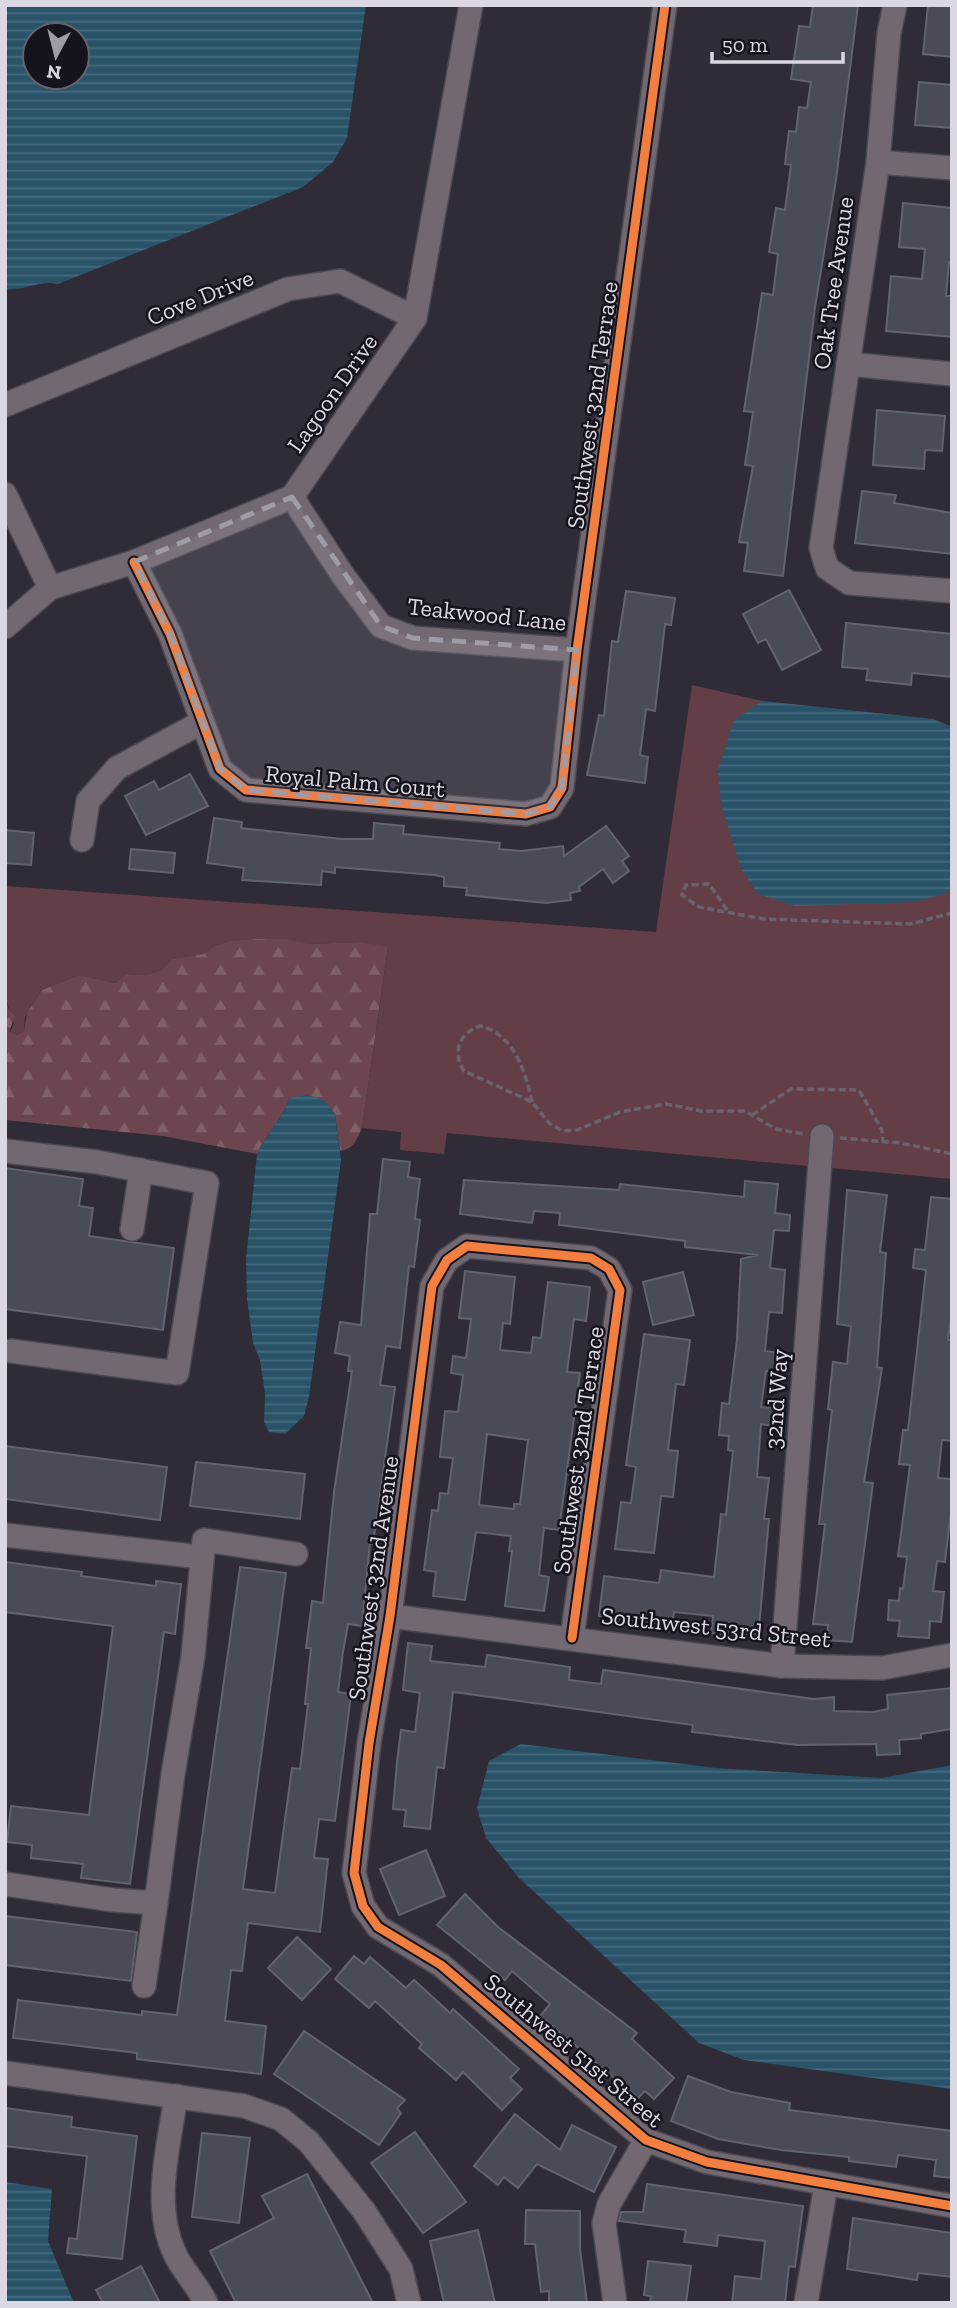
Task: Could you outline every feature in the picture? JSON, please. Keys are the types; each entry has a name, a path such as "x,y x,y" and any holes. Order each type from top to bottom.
{"street":[{"name":"Lagoon Drive","path":"292,497 415,318 471,5"},
{"name":"Southwest 32nd Terrace","path":"550,807 562,789 577,650 665,5"},
{"name":"Oak Tree Avenue","path":"894,5 889,33 878,162 821,548 827,568 849,583 952,591"},
{"path":"878,162 952,168"},
{"name":"Cove Drive","path":"5,405 288,289 340,281 415,318"},
{"path":"848,364 952,373"},
{"path":"5,494 50,588"},
{"name":"Teakwood Lane","path":"292,497 342,574 381,626 413,638 577,650"},
{"path":"5,627 50,588 134,562 292,497"},
{"name":"Royal Palm Court","path":"134,562 170,634 220,769 246,790 526,814 550,807"},
{"path":"82,840 88,802 117,768 202,722"},
{"name":"32nd Way","path":"782,1666 822,1136"},
{"path":"5,1151 141,1170 207,1183 177,1373 11,1350"},
{"path":"132,1229 141,1170"},
{"name":"Southwest 32nd Avenue","path":"363,1906 354,1873 369,1743 390,1616 432,1286 447,1260 467,1246 591,1258 609,1269"},
{"name":"Southwest 32nd Terrace","path":"572,1638 620,1290 609,1269"},
{"path":"5,1535 201,1557"},
{"path":"144,1986 173,1774 193,1656 204,1540 296,1554"},
{"name":"Southwest 53rd Street","path":"390,1616 782,1666 882,1668 952,1655"},
{"path":"5,1884 113,1900 156,1903"},
{"name":"Southwest 51st Street","path":"363,1906 378,1927 441,1965 646,2140 707,2162 952,2206"},
{"path":"5,2073 244,2106 281,2119 309,2142 364,2211 401,2269 409,2303"},
{"path":"176,2096 162,2191 165,2225 175,2256 194,2279 206,2303"},
{"path":"615,2303 604,2223 610,2204 646,2140"},
{"path":"806,2303 827,2185"}],"path":[{"path":"727,910 709,884 686,885 682,895 699,907 727,910 764,919 910,924 952,913"},
{"path":"533,1102 464,1071 457,1055 460,1039 467,1031 480,1026 500,1034 520,1062 533,1102 549,1123 563,1130 577,1130 620,1112 666,1104 701,1111 745,1111 776,1129 883,1142 952,1154"},
{"path":"752,1115 791,1089 859,1090 882,1130 883,1142"}],"highlighted area":[{"path":"292,497 381,626 413,638 577,650 562,788 550,807 526,814 246,790 220,769 170,634 134,562"}],"shaded area":[{"path":"692,685 762,701 933,719 952,727 952,1179 447,1133 444,1154 400,1150 401,1132 362,1128 388,948 361,942 309,944 277,940 230,941 214,946 203,954 172,959 161,970 147,975 126,974 115,983 79,975 42,990 25,1017 24,1031 17,1035 10,1033 14,1023 5,997 5,886 656,932"}],"green space":[{"path":"285,939 309,944 361,942 388,947 362,1128 349,1148 340,1151 335,1114 290,1098 257,1154 163,1136 5,1120 5,997 9,1010 15,1016 9,1032 17,1035 24,1031 27,1013 42,990 79,975 115,983 126,974 147,975 161,970 172,959 203,954 214,946 230,941"}],"water":[{"path":"5,5 366,5 347,138 333,162 303,187 58,284 44,283 5,289"},
{"path":"762,701 933,719 952,727 952,887 944,894 914,902 795,906 758,894 742,871 721,805 718,770 734,720"},
{"path":"307,1095 324,1100 335,1114 341,1160 309,1397 304,1416 285,1434 269,1432 264,1422 265,1394 260,1360 253,1343 247,1299 246,1259 257,1154 290,1098"},
{"path":"521,1744 716,1768 882,1778 952,1765 952,2089 744,2060 699,2043 519,1878 486,1838 477,1808 489,1761"},
{"path":"5,2182 52,2189 48,2241 74,2303 5,2303"}],"building":[{"path":"813,5 858,5 836,180 815,307 783,576 744,571 748,543 739,542 753,466 745,465 753,412 744,411 762,293 773,295 778,254 769,252 776,208 785,210 791,165 785,164 789,131 796,132 799,107 807,108 811,82 791,79 799,26 810,27"},
{"path":"928,5 952,5 952,57 923,54"},
{"path":"919,82 952,85 952,128 915,125"},
{"path":"903,203 952,208 952,262 949,262 946,296 952,296 952,337 886,331 891,276 922,279 925,249 899,247"},
{"path":"877,410 945,416 942,451 925,450 924,469 873,465"},
{"path":"862,491 896,495 894,503 952,513 952,554 855,543"},
{"path":"789,590 821,650 782,670 766,639 758,643 743,614"},
{"path":"626,591 675,598 671,625 665,624 655,711 646,709 640,755 648,757 645,783 587,775 599,715 604,716 612,641 618,642"},
{"path":"846,623 952,634 952,677 912,673 911,685 866,680 868,669 842,667"},
{"path":"190,774 208,806 146,835 125,796 154,781 159,790"},
{"path":"214,818 242,822 241,828 342,839 373,839 374,823 404,826 403,834 500,843 499,849 521,851 563,846 564,856 606,826 629,856 622,861 629,871 613,883 603,869 579,887 580,891 570,893 571,900 546,903 466,895 467,888 444,886 444,877 435,875 335,867 335,873 322,871 321,885 242,880 244,868 207,863"},
{"path":"5,830 34,833 31,865 5,863"},
{"path":"131,849 175,853 173,873 129,869"},
{"path":"383,1159 410,1162 408,1177 420,1179 415,1219 420,1220 414,1267 409,1266 400,1348 386,1346 380,1385 395,1387 373,1544 370,1543 362,1626 348,1624 343,1652 338,1692 351,1694 335,1821 319,1819 314,1858 328,1859 320,1932 248,1923 242,1971 231,1970 225,2021 266,2026 261,2074 137,2059 137,2053 13,2038 18,2000 142,2015 142,2011 177,2015 240,1567 286,1573 243,1889 275,1893 292,1768 300,1769 308,1704 305,1704 311,1648 306,1648 312,1601 323,1603 334,1492 352,1371 348,1371 350,1356 335,1353 340,1322 361,1325 370,1214 377,1214"},
{"path":"5,1168 83,1179 79,1206 93,1208 89,1236 174,1248 163,1330 5,1309"},
{"path":"464,1180 619,1190 620,1184 744,1197 745,1181 778,1184 775,1213 790,1215 789,1231 774,1230 770,1268 785,1270 782,1313 769,1312 765,1351 781,1353 778,1373 766,1371 761,1407 776,1408 774,1426 761,1424 757,1477 769,1478 764,1519 769,1519 758,1638 711,1633 713,1616 674,1612 672,1625 599,1616 604,1576 659,1583 661,1570 714,1577 721,1514 726,1515 733,1451 728,1450 729,1436 719,1435 722,1403 729,1404 737,1339 741,1259 758,1255 685,1247 685,1241 559,1225 560,1213 534,1211 532,1223 460,1214"},
{"path":"847,1190 887,1195 880,1252 886,1253 877,1367 882,1368 864,1482 873,1483 852,1642 827,1640 828,1625 813,1624 825,1524 819,1524 832,1410 828,1409 833,1362 847,1364 851,1326 837,1324"},
{"path":"931,1197 952,1199 952,1311 948,1340 952,1340 952,1441 942,1440 938,1478 952,1479 952,1503 945,1562 937,1561 933,1591 944,1592 941,1622 930,1621 929,1638 898,1636 900,1621 888,1620 889,1600 899,1601 900,1588 903,1589 907,1557 898,1556 910,1465 899,1464 903,1430 908,1430 926,1270 913,1268 915,1249 925,1250"},
{"path":"465,1271 515,1277 510,1324 503,1323 500,1350 531,1353 533,1337 541,1338 548,1282 590,1287 586,1321 574,1319 567,1372 580,1373 559,1530 544,1528 539,1575 549,1577 544,1611 505,1606 512,1551 509,1551 511,1536 476,1532 465,1600 433,1596 436,1572 424,1570 432,1510 438,1511 440,1493 448,1494 453,1458 440,1457 445,1411 458,1412 463,1375 451,1373 453,1356 466,1358 471,1319 459,1318","holes":["487,1434 528,1440 520,1504 514,1504 514,1509 479,1505"]},
{"path":"683,1272 694,1315 653,1325 643,1282"},
{"path":"644,1334 690,1340 684,1385 676,1384 668,1450 678,1451 673,1497 661,1496 654,1553 615,1549 621,1502 631,1503 636,1467 626,1465"},
{"path":"5,1446 167,1467 160,1520 5,1499"},
{"path":"196,1462 305,1474 300,1519 190,1506"},
{"path":"5,1562 82,1572 81,1576 156,1586 156,1581 181,1584 175,1634 164,1632 130,1884 81,1878 83,1864 31,1858 32,1845 7,1842 11,1806 89,1815 113,1626 5,1612"},
{"path":"408,1643 432,1646 430,1661 485,1667 487,1655 570,1667 569,1680 601,1684 603,1670 814,1699 834,1697 834,1711 873,1712 888,1709 887,1695 952,1688 952,1729 921,1734 921,1738 899,1740 900,1754 877,1755 876,1744 797,1745 692,1732 693,1725 453,1692 444,1768 437,1767 430,1829 404,1826 406,1810 393,1809 397,1762 401,1730 415,1732 420,1693 403,1690"},
{"path":"426,1850 445,1896 399,1915 380,1869"},
{"path":"465,1894 498,1927 637,2033 632,2039 674,2078 654,2099 645,2091 638,2098 540,2016 550,2004 512,1971 505,1980 437,1925"},
{"path":"5,1916 137,1932 131,1981 5,1965"},
{"path":"297,1937 331,1969 302,2000 268,1968"},
{"path":"354,1956 364,1964 370,1957 406,1988 414,1980 450,2013 453,2009 519,2069 510,2078 522,2089 502,2110 463,2072 456,2080 419,2048 422,2044 375,2001 369,2008 335,1979"},
{"path":"304,2031 405,2100 397,2108 401,2113 379,2145 274,2074"},
{"path":"688,2076 731,2092 790,2103 789,2110 952,2131 952,2178 934,2176 936,2160 898,2155 896,2167 849,2161 849,2157 781,2150 718,2139 671,2121"},
{"path":"5,2108 72,2117 71,2127 137,2136 122,2259 67,2253 69,2238 77,2239 87,2156 5,2146"},
{"path":"515,2114 560,2150 572,2125 616,2147 594,2192 537,2164 518,2188 504,2177 498,2185 474,2166"},
{"path":"415,2132 466,2202 423,2233 371,2163"},
{"path":"202,2133 250,2138 239,2223 192,2217"},
{"path":"307,2174 373,2303 236,2303 210,2251 274,2218 262,2196"},
{"path":"647,2184 803,2206 795,2267 789,2266 785,2303 732,2303 735,2276 761,2279 765,2241 718,2235 717,2246 684,2242 686,2230 619,2221 621,2212 643,2212"},
{"path":"526,2210 580,2211 580,2249 587,2303 549,2303 549,2291 541,2292 535,2244 525,2244"},
{"path":"853,2218 952,2233 952,2277 918,2273 917,2280 847,2269"},
{"path":"478,2230 495,2303 444,2303 430,2241"},
{"path":"648,2261 691,2266 686,2303 650,2303 651,2296 644,2295"},
{"path":"141,2266 160,2303 103,2303 96,2290"}],"cycle path":[{"path":"134,562 170,634 220,769 246,790 526,814 550,807 562,788 577,650 665,5"},
{"path":"572,1638 620,1290 609,1269 591,1258 467,1246 447,1260 432,1286 390,1616 369,1743 354,1873 363,1906 378,1927 441,1965 646,2140 707,2162 952,2206"}]}
